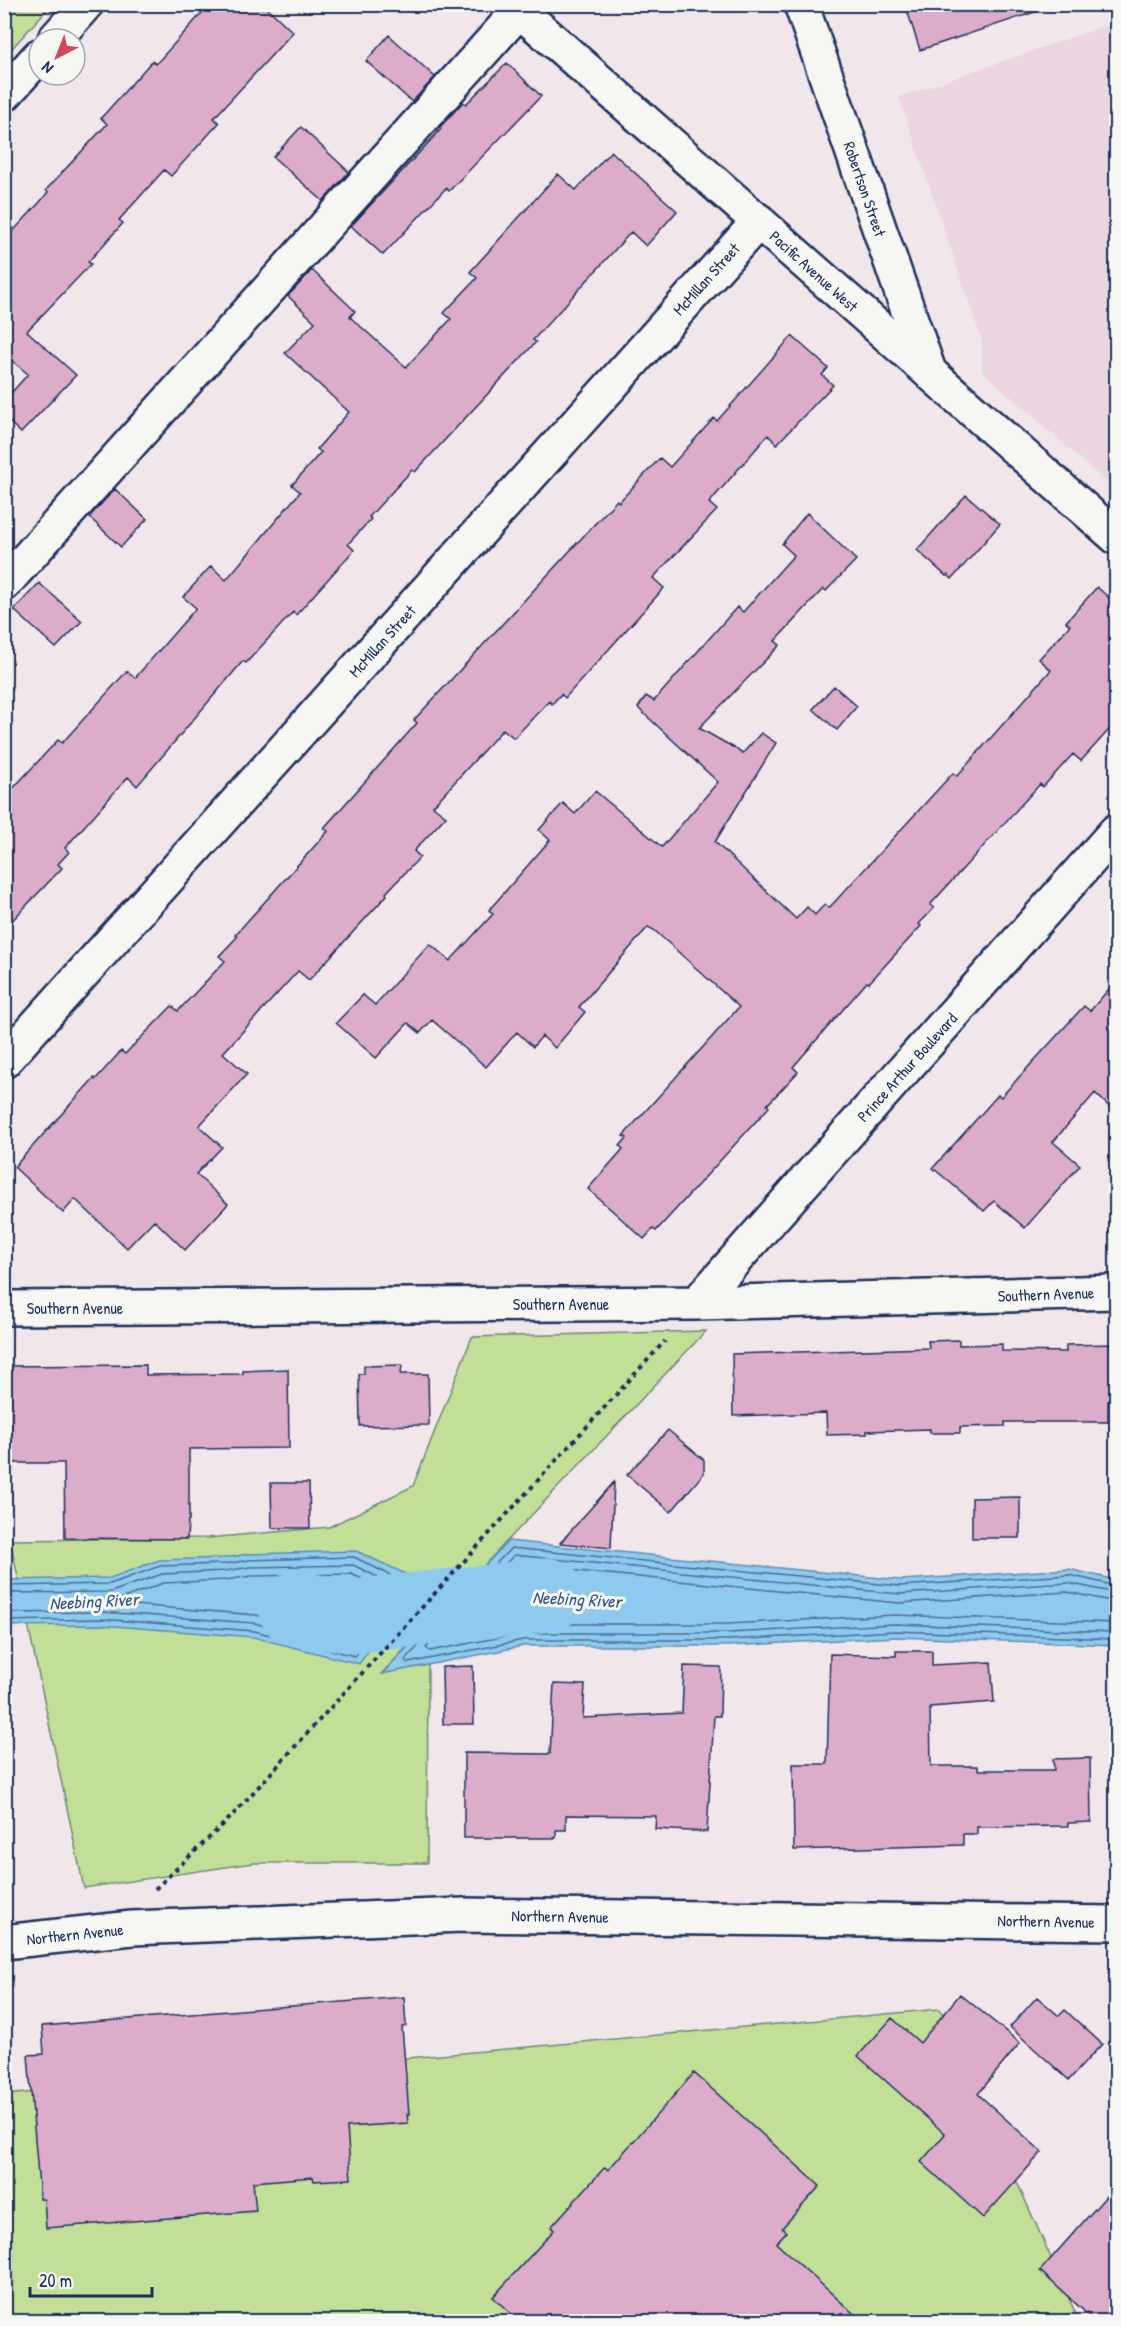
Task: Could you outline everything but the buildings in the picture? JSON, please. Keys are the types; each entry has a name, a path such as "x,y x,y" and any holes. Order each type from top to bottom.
{"street":[{"path":"66,27 86,4"},
{"name":"Robertson Street","path":"801,4 929,373"},
{"path":"4,584 516,8"},
{"name":"Pacific Avenue West","path":"516,8 1116,537"},
{"path":"4,95 27,69"},
{"name":"McMillan Street","path":"4,1060 759,221"},
{"name":"Prince Arthur Boulevard","path":"698,1303 1116,831"},
{"name":"Southern Avenue","path":"4,1308 698,1303 1116,1292"},
{"name":"Northern Avenue","path":"4,1942 132,1928 464,1915 1116,1923"}],"path":[{"path":"154,1890 229,1819 666,1341"}],"shaded area":[{"path":"1116,22 1116,491 982,371 982,341 899,97"}],"green space":[{"path":"4,5 51,5 31,27 27,27 27,32 5,56"},
{"path":"706,1331 382,1673 428,1665 427,1863 253,1863 84,1888 10,1540 208,1538 329,1527 413,1486 472,1337"},
{"path":"940,2009 1079,2321 5,2322 5,2095"}],"water":[{"path":"508,1541 901,1580 1069,1569 1116,1580 1116,1645 896,1637 728,1646 523,1646 382,1674"},
{"path":"356,1551 421,1581 359,1664 253,1637 101,1625 5,1626 5,1580 110,1578 159,1560 224,1558 248,1554"}],"waterway":[{"name":"Neebing River","path":"296,1609 356,1616 548,1595"}]}
